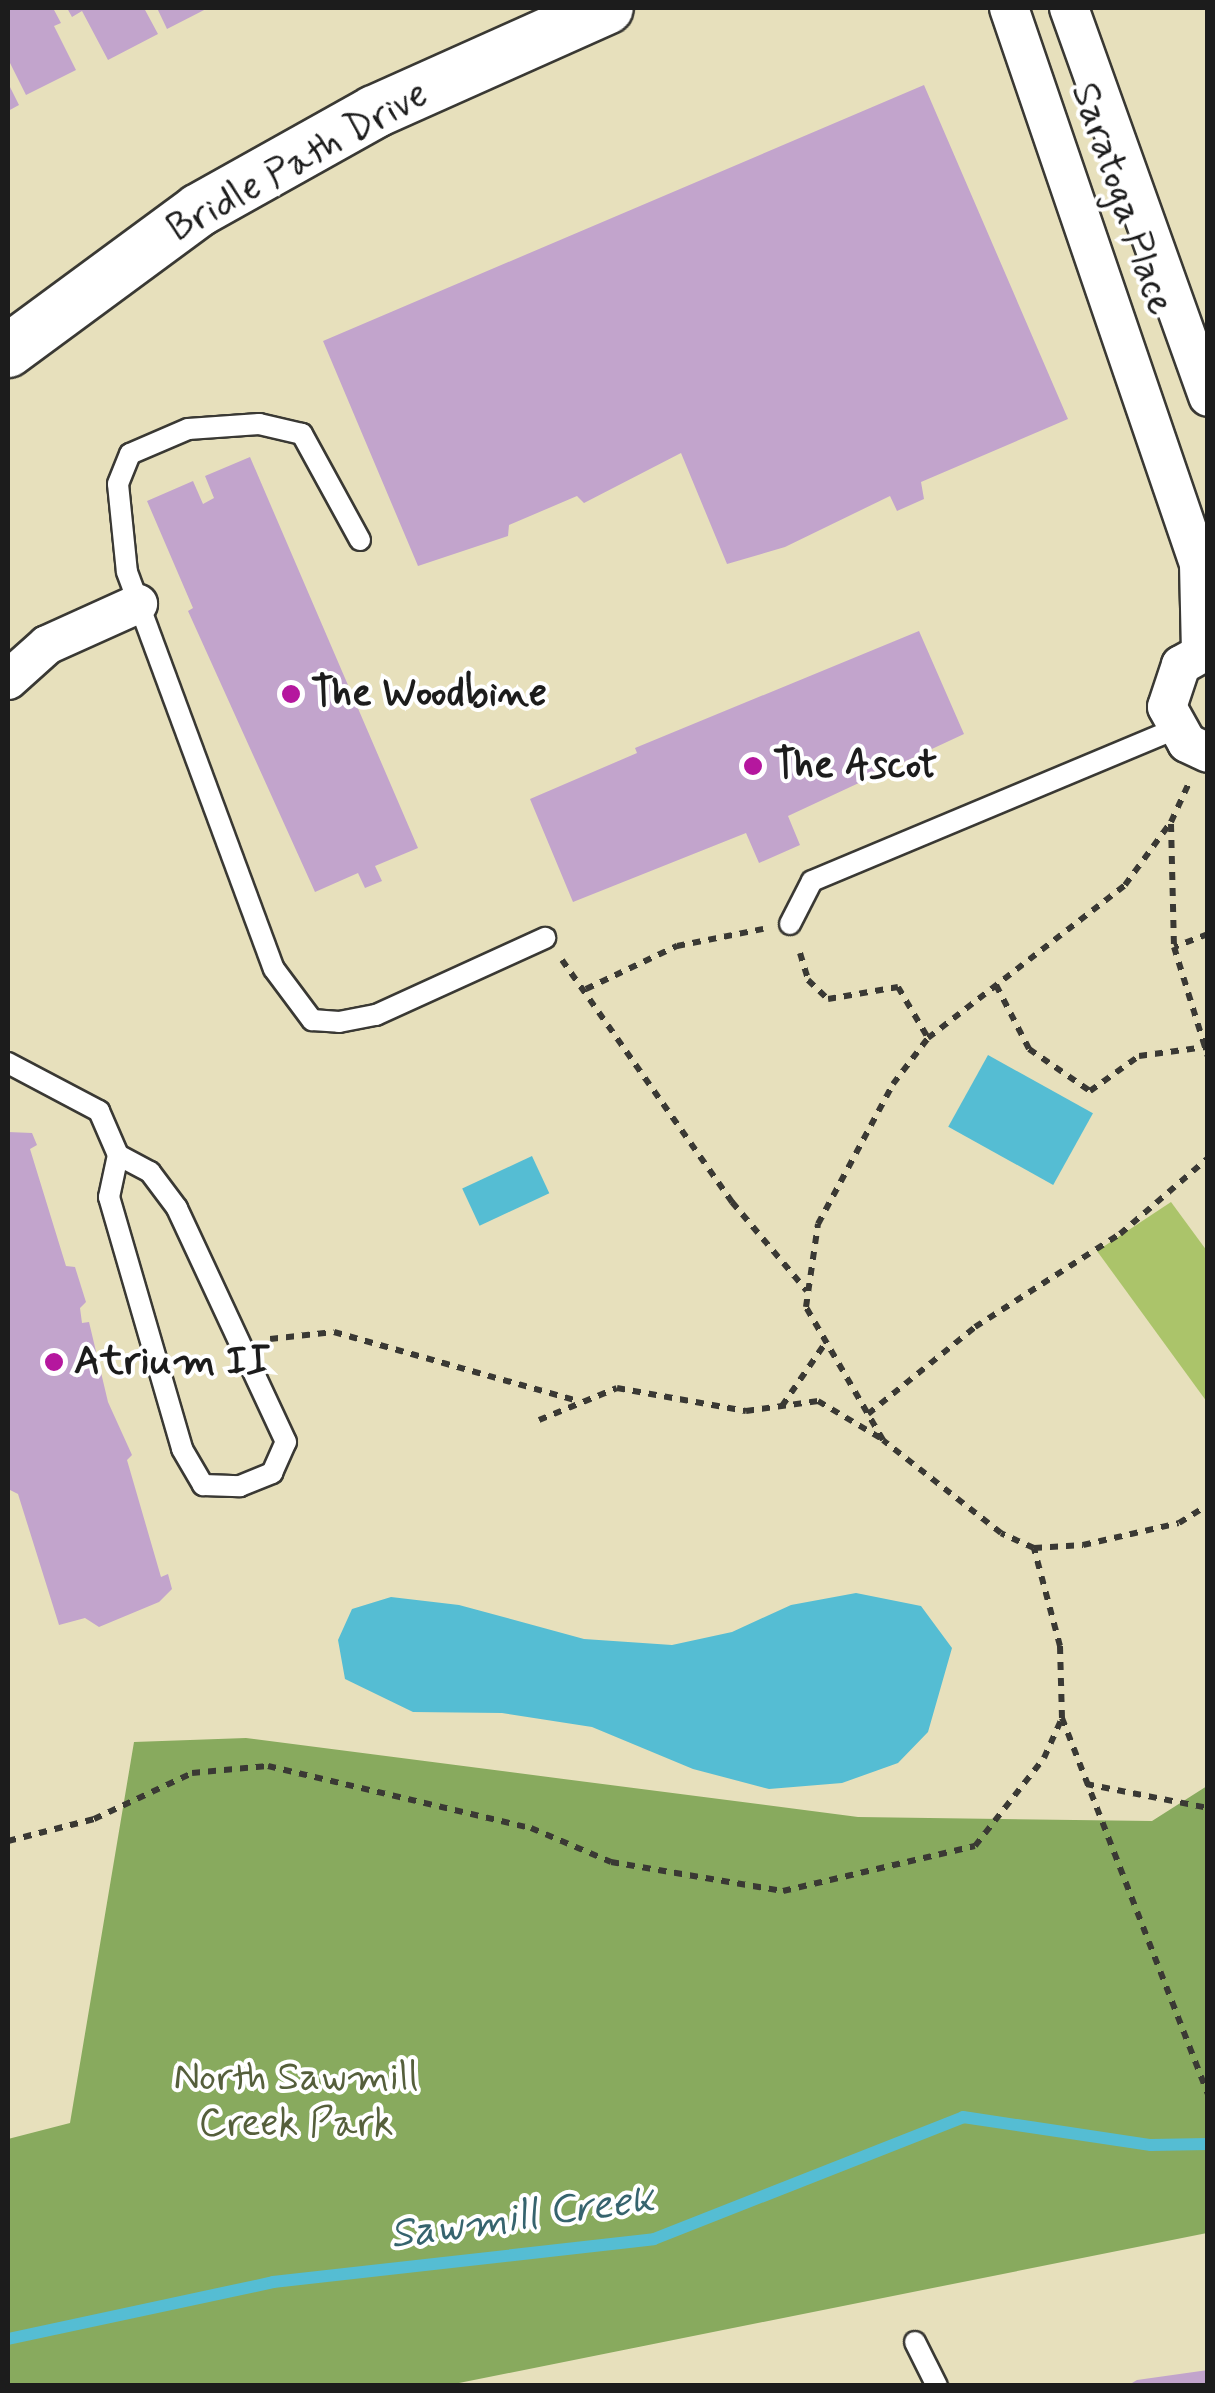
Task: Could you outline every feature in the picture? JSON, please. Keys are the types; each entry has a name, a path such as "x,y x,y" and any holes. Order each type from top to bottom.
{"street":[{"name":"Bridle Path Drive","path":"8,351 199,210 374,112 605,8"},
{"name":"Saratoga Place","path":"1009,8 1199,564 1204,651"},
{"name":"Saratoga Place","path":"1068,8 1208,397"},
{"path":"8,680 47,645 138,604"},
{"path":"1195,745 1167,708 1170,685 1181,665 1204,651"}],"lane":[{"path":"360,540 302,434 259,424 188,429 130,454 118,484 120,536 138,604 274,969 312,1020 376,1015 545,938"},
{"path":"790,924 812,881 1195,745"},
{"path":"9,1068 99,1112 118,1155 108,1197 182,1449 203,1485 240,1486 272,1473 286,1442 177,1208 150,1172 118,1155"},
{"path":"915,2342 937,2386"}],"path":[{"path":"883,1440 806,1307 818,1224 893,1084 928,1038 1125,885 1170,822 1195,745"},
{"path":"1170,822 1174,946 1208,1056"},
{"path":"586,989 677,946 790,924 808,980 828,999 898,986 928,1038"},
{"path":"1174,946 1208,934"},
{"path":"545,938 586,989 732,1202 808,1292"},
{"path":"996,985 1029,1049 1090,1091 1139,1056 1204,1046"},
{"path":"868,1414 975,1326 1108,1242 1208,1158"},
{"path":"239,1342 334,1332 581,1402"},
{"path":"782,1406 826,1342"},
{"path":"539,1420 617,1388 746,1411 818,1401 883,1440 1001,1534 1034,1548 1083,1545 1179,1523 1208,1505"},
{"path":"1034,1548 1060,1646 1062,1718 1084,1784 1208,2094"},
{"path":"8,1841 94,1819 192,1773 268,1766 531,1828 611,1862 783,1890 975,1846 1044,1758 1062,1718"},
{"path":"1084,1784 1208,1808"}],"green space":[{"path":"1171,1202 1207,1251 1207,1402 1097,1251"},
{"name":"North Sawmill Creek Park","path":"246,1738 858,1817 1152,1821 1207,1786 1207,2233 449,2385 8,2385 8,2139 70,2123 134,1742"}],"water":[{"path":"988,1055 1093,1113 1053,1185 948,1127"},
{"path":"532,1156 549,1193 480,1226 462,1189"},
{"path":"856,1593 921,1606 952,1648 928,1732 898,1763 842,1783 769,1789 693,1769 592,1727 502,1713 413,1712 345,1679 338,1640 352,1609 391,1597 459,1605 584,1639 672,1645 732,1632 791,1605"}],"building":[{"path":"8,8 53,8 61,23 54,26 76,70 26,95 8,59"},
{"path":"67,8 144,8 158,34 108,60 82,11 72,17"},
{"path":"157,8 208,8 167,29"},
{"path":"8,83 19,105 8,111"},
{"path":"924,85 1068,419 921,482 924,499 897,511 890,496 785,547 727,564 681,453 584,503 577,496 509,525 508,536 418,566 323,341"},
{"name":"The Woodbine","path":"250,457 418,848 375,866 382,881 365,888 358,873 315,892 188,611 193,608 147,501 193,481 203,504 214,498 205,476"},
{"name":"The Ascot","path":"919,631 964,734 788,816 800,845 759,863 746,833 573,902 530,799 637,753 635,748"},
{"name":"Atrium II","path":"8,1132 32,1133 37,1145 30,1149 66,1266 75,1267 86,1302 80,1308 82,1323 89,1322 108,1402 132,1455 127,1460 161,1577 168,1574 172,1589 159,1602 99,1627 85,1618 59,1625 18,1494 8,1489"},
{"path":"1208,2370 1208,2386 1127,2386 1137,2380"}],"waterway":[{"name":"Sawmill Creek","path":"8,2339 273,2282 654,2239 963,2117 1151,2145 1208,2144"}],"place":[{"name":"The Woodbine","path":"291,694"},
{"name":"The Ascot","path":"753,766"},
{"name":"Atrium II","path":"54,1362"}]}
